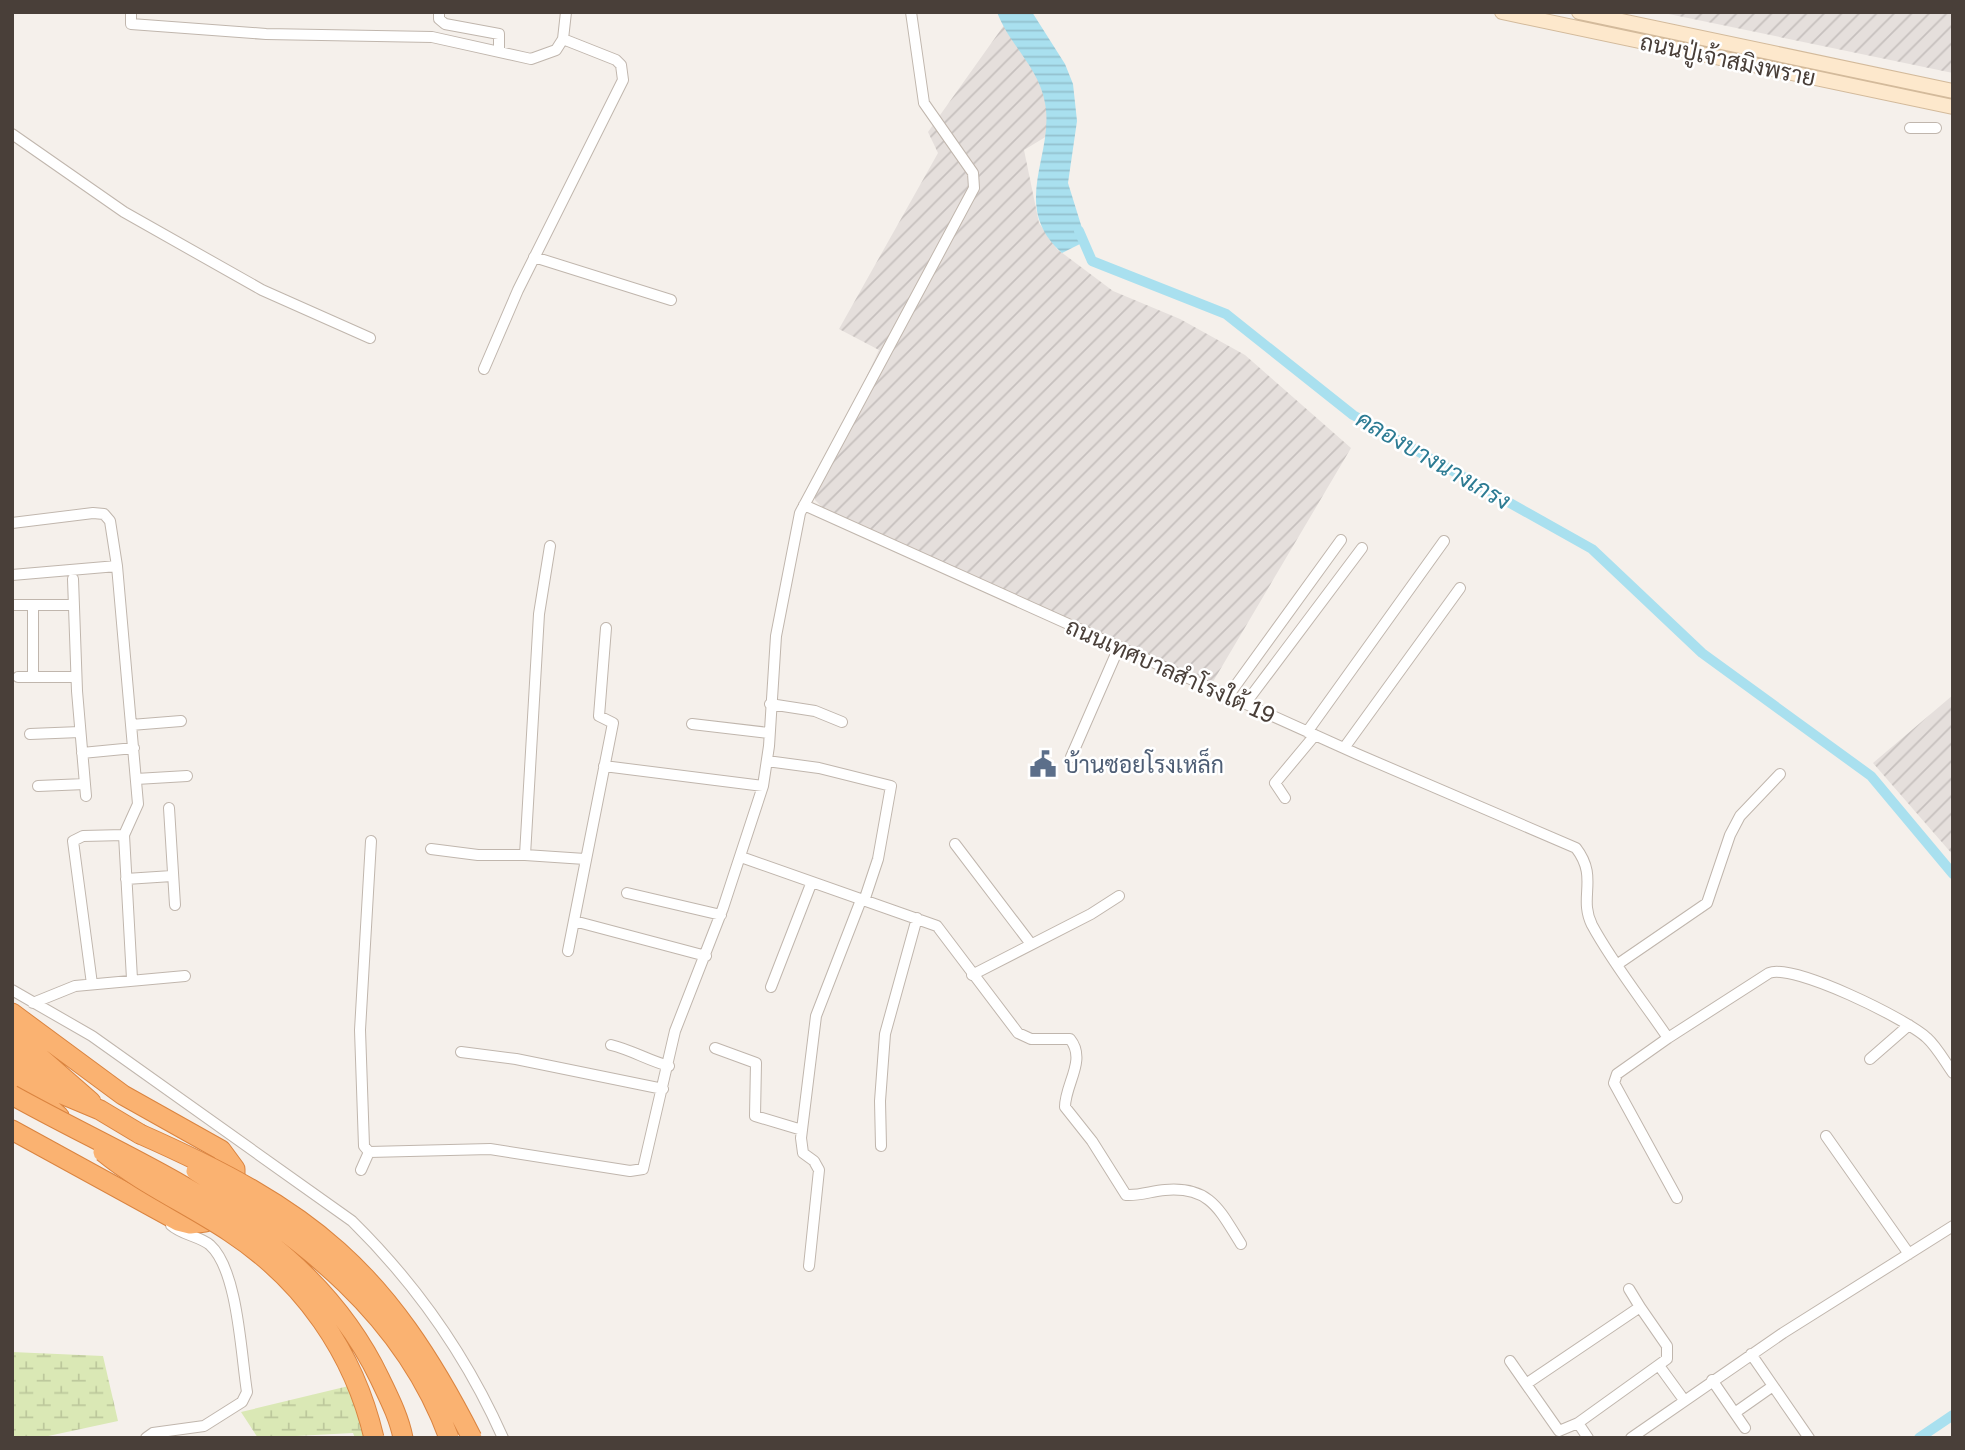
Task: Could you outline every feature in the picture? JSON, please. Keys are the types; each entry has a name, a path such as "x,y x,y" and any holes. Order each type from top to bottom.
{"highway":[{"path":"12,1013 111,1086 221,1150 235,1169 235,1176 205,1222 190,1224 159,1211 12,1130"},
{"path":"12,1033 100,1110"},
{"path":"12,1055 57,1092 100,1110 140,1134 269,1218 314,1252 359,1295 415,1367 449,1438"},
{"path":"12,1074 71,1126 131,1173 229,1231 285,1275 306,1298 337,1342 360,1391 374,1438"},
{"path":"12,1094 166,1175 233,1215 274,1244 350,1324 399,1419 403,1438"},
{"path":"140,1134 249,1186 289,1211 339,1250 367,1276 412,1332 472,1438"}],"main road":[{"name":"ถนนปู่เจ้าสมิงพราย","path":"1502,12 1953,107"},
{"name":"ถนนปู่เจ้าสมิงพราย","path":"1579,12 1953,91"},
{"path":"1906,98 1910,82"}],"street":[{"path":"131,12 131,23 266,34 432,37 531,59 544,57 556,50 563,39 566,12"},
{"path":"439,12 439,19 446,24 499,34 499,52"},
{"path":"369,1152 490,1149 638,1170 646,1165 676,1031 721,915 763,786 778,621 800,514 974,188 972,173 924,103 911,12"},
{"path":"484,369 534,257 623,80 623,70 616,60 563,39"},
{"path":"1910,128 1936,128"},
{"path":"12,134 135,218 262,289 370,338"},
{"path":"534,257 671,300"},
{"path":"12,523 104,514 110,520 117,566 138,804 124,835 132,979"},
{"name":"ถนนเทศบาลสำโรงใต้ 19","path":"800,514 1119,647 1576,848 1589,870 1587,897 1591,923 1668,1038"},
{"path":"1228,696 1341,541"},
{"path":"1285,798 1275,783 1444,541"},
{"path":"525,855 539,614 550,546"},
{"path":"1245,704 1362,548"},
{"path":"12,575 117,566"},
{"path":"73,579 76,677 86,796"},
{"path":"1344,748 1460,588"},
{"path":"12,605 74,605"},
{"path":"33,605 33,677"},
{"path":"568,951 584,859 613,723 600,718 598,712 606,628"},
{"path":"1071,757 1119,647"},
{"path":"18,677 76,677"},
{"path":"771,704 816,711 842,722"},
{"path":"131,725 181,721"},
{"path":"692,724 769,733"},
{"path":"30,734 80,732"},
{"path":"82,753 134,748"},
{"path":"767,761 819,768 891,786 878,859 816,1016 802,1130 803,1153 814,1161 819,1170 809,1266"},
{"path":"604,766 763,786"},
{"path":"1618,964 1707,903 1730,835 1740,816 1780,774"},
{"path":"136,779 187,776"},
{"path":"38,786 85,784"},
{"path":"169,808 175,905"},
{"path":"92,984 73,841 83,836 124,835"},
{"path":"369,1152 363,1140 360,1030 371,841"},
{"path":"955,844 1031,944"},
{"path":"431,849 478,855 584,859"},
{"path":"741,857 811,884 937,926 1018,1033 1031,1039 1070,1039 1077,1061 1065,1107 1092,1141 1126,1195 1165,1190 1198,1193 1210,1199 1241,1244"},
{"path":"126,878 172,876"},
{"path":"771,987 811,884"},
{"path":"626,892 721,915"},
{"path":"972,975 1091,914 1119,896"},
{"path":"881,1146 880,1101 885,1034 917,918"},
{"path":"574,921 706,956"},
{"path":"1677,1198 1614,1083 1617,1074 1668,1038 1776,970 1799,974 1839,990 1909,1025 1927,1038 1953,1073"},
{"path":"33,1003 64,989 92,984 185,976"},
{"path":"12,990 92,1036 352,1221 386,1255 440,1324 491,1410 503,1438"},
{"path":"1870,1059 1909,1025"},
{"path":"611,1045 637,1052 653,1062 669,1066"},
{"path":"715,1048 756,1063 755,1116 802,1130"},
{"path":"461,1052 516,1059 663,1089"},
{"path":"1826,1136 1909,1254"},
{"path":"361,1170 369,1152"},
{"path":"146,1438 153,1433 204,1426 216,1421 246,1398 247,1392 236,1318 238,1308 218,1254 209,1244 174,1228 159,1211"},
{"path":"1631,1438 1751,1354 1953,1226"},
{"path":"1510,1361 1559,1431 1578,1423 1660,1367 1667,1359 1667,1346 1629,1289"},
{"path":"1526,1384 1640,1307"},
{"path":"1751,1354 1809,1438"},
{"path":"1660,1367 1684,1400"},
{"path":"1713,1380 1745,1428"},
{"path":"1736,1412 1773,1385"},
{"path":"1578,1423 1588,1438"}],"shaded area":[{"path":"1659,12 1953,12 1953,73"},
{"path":"1007,21 1048,95 1052,133 1024,150 1039,223 1057,249 1113,291 1180,319 1245,355 1351,448 1211,685 826,511 815,500 813,491 879,350 839,329 938,153 928,132"},
{"path":"1953,695 1953,855 1873,763"}],"green space":[{"path":"12,1352 103,1356 118,1421 39,1438 12,1438"},
{"path":"357,1384 380,1438 355,1438 353,1433 258,1438 241,1412"}],"water":[{"path":"997,12 1032,12 1065,64 1073,84 1077,121 1068,183 1086,241 1062,253 1046,235 1038,217 1037,180 1046,122 1042,90"}],"waterway":[{"name":"คลองบางนางเกรง","path":"1079,231 1092,261 1226,314 1353,415 1592,549 1702,653 1871,776 1953,874"},
{"path":"1919,1438 1953,1415"}],"place":[{"name":"บ้านซอยโรงเหล็ก","path":"1043,764"}]}
